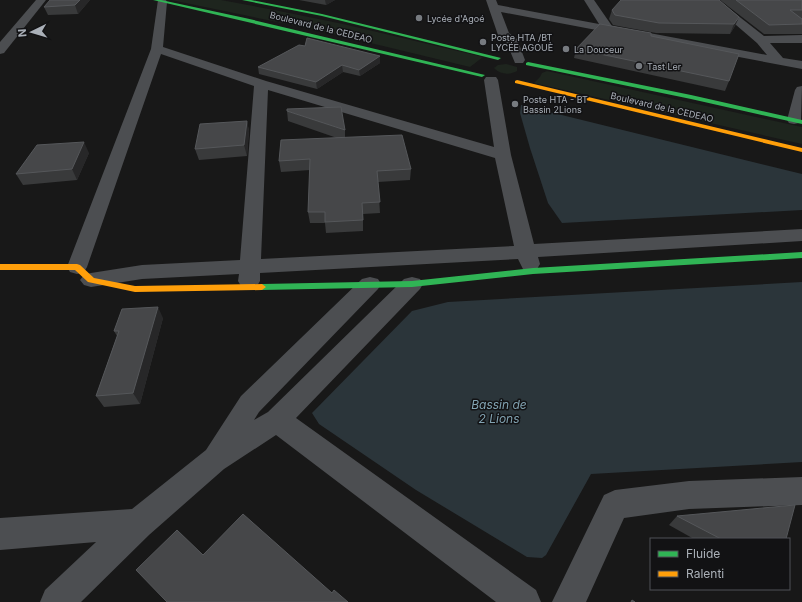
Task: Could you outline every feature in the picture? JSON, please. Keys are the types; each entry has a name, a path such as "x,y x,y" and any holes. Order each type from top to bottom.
{"main road":[{"name":"Boulevard de la CEDEAO","path":"244,0 322,15 501,58 684,95 798,121"},
{"name":"Boulevard de la CEDEAO","path":"158,1 245,19 490,79"},
{"path":"490,79 478,70 479,64 487,60 501,58"},
{"name":"Boulevard de la CEDEAO","path":"524,62 534,69 534,75 528,79 514,82 802,150"},
{"path":"250,277 370,284 412,284 533,271 802,255"},
{"path":"0,267 84,273"}],"street":[{"path":"0,50 40,0"},
{"path":"589,0 608,28"},
{"path":"712,0 760,40 779,61"},
{"path":"158,1 157,49 84,273 142,272 250,277 525,250 802,235"},
{"path":"492,4 802,65"},
{"path":"492,4 504,35 511,39 524,62"},
{"path":"501,58 499,39 504,35"},
{"path":"760,40 802,39"},
{"path":"157,49 261,84 503,155"},
{"path":"490,79 503,155 525,250 533,271"},
{"path":"250,277 261,84"},
{"path":"798,121 802,90"},
{"path":"214,460 250,404 370,284"},
{"path":"57,602 138,524 214,460 277,420 412,284"},
{"path":"277,420 524,602"},
{"path":"569,602 615,505 690,495 802,491"},
{"path":"0,534 138,524"}],"shaded area":[{"path":"171,0 221,0 343,24 483,57 470,67 321,31"},
{"path":"506,64 517,67 517,71 505,74 494,68 498,65"},
{"path":"547,71 802,127 802,144 534,83 542,73"}],"water":[{"path":"521,105 802,174 802,210 562,223 548,203 520,113"},
{"name":"Bassin de 2 Lions","path":"802,282 802,462 591,474 546,555 542,558 527,557 416,490 319,424 312,413 412,311 448,302"}],"building":[{"path":"50,0 80,0 75,5 44,7"},
{"path":"621,0 719,0 739,17 734,24 659,23 615,15 612,10"},
{"path":"736,0 802,0 802,10 790,10 802,19 802,24 769,25"},
{"path":"600,24 651,33 651,36 739,54 729,81 576,49"},
{"path":"307,38 380,56 359,70 342,65 316,82 258,67 299,45 305,46"},
{"path":"341,107 345,130 287,111 287,109"},
{"path":"247,121 244,145 195,149 200,124"},
{"path":"402,135 411,169 377,171 380,202 362,203 363,220 325,222 325,212 308,212 310,159 279,161 281,140"},
{"path":"84,142 72,169 16,174 37,145"},
{"path":"158,307 133,393 96,396 119,331 114,331 122,309"},
{"path":"795,505 786,538 719,538 677,516"},
{"path":"243,514 332,593 334,590 348,602 167,602 136,570 177,530 203,555"}],"traffic: fast":[{"path":"155,0 245,19 482,75"},
{"path":"244,0 322,15 498,58"},
{"path":"528,64 691,97 802,122"},
{"path":"262,287 412,284 533,271 802,255"}],"traffic: slow":[{"path":"517,82 802,150"},
{"path":"0,267 77,267 91,280 135,289 262,287"}],"place":[{"name":"Lycée d'Agoé","path":"419,18"},
{"name":"Poste HTA /BT LYCÉE AGOUÈ","path":"483,42"},
{"name":"La Douceur","path":"566,49"},
{"name":"Tast Ler","path":"639,66"},
{"name":"Poste HTA - BT Bassin 2Lions","path":"515,104"}]}
